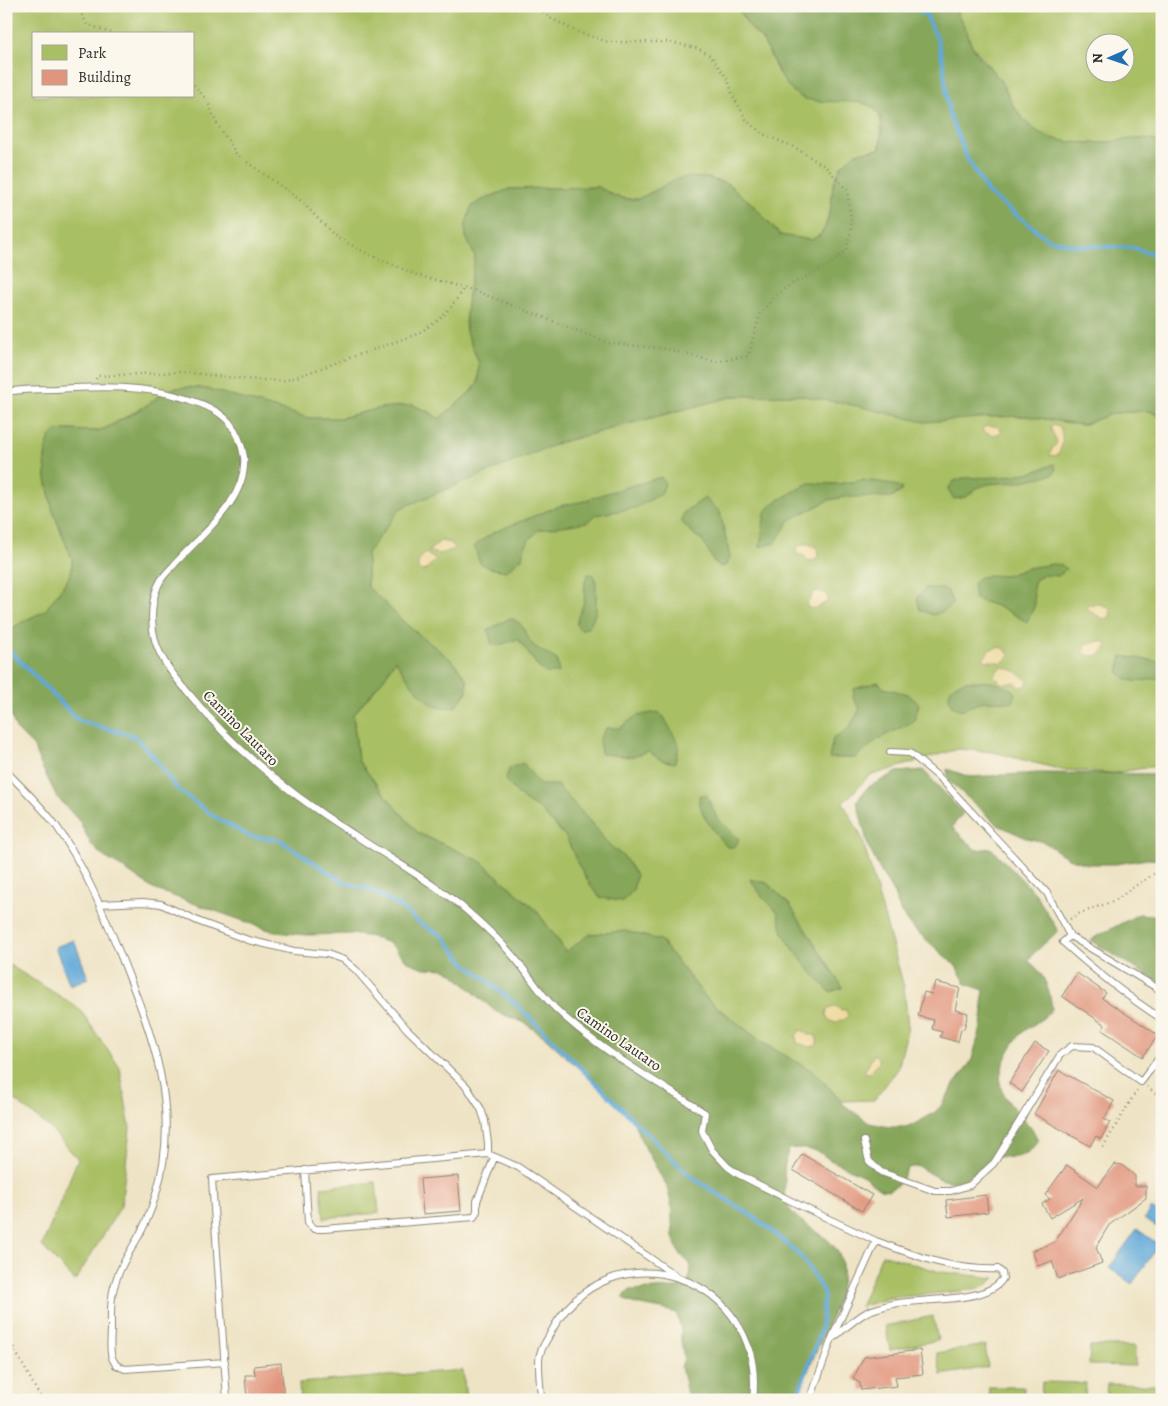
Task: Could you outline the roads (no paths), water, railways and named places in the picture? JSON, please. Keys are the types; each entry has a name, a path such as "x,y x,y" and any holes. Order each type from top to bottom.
{"lane":[{"name":"Camino Lautaro","path":"6,392 112,386 141,388 172,394 213,409 221,414 234,428 242,445 244,464 241,482 237,491 216,520 161,580 153,605 153,630 159,650 169,669 196,703 242,751 293,793 422,878 473,916 514,956 538,990 554,1007 586,1035 705,1113 702,1131 712,1150 728,1167 799,1205 876,1241"},
{"path":"890,752 910,753 941,779 1048,893 1070,936 1162,991"},
{"path":"6,770 57,826 100,904 151,1034 162,1076 166,1114 164,1155 156,1195 142,1229 123,1263 114,1288 111,1300 110,1354 116,1365 125,1369 225,1362"},
{"path":"100,904 144,902 161,904 200,922 248,940 294,951 327,954 344,960 356,970 407,1029 468,1087 481,1109 485,1121 491,1156 474,1217 314,1229 308,1223 305,1170"},
{"path":"1070,936 1063,942 1095,971 1123,993 1162,1019"},
{"path":"864,1141 869,1161 882,1172 927,1190 951,1191 970,1185 994,1163 1060,1055 1072,1046 1093,1047 1141,1082 1162,1054"},
{"path":"228,1400 212,1179 491,1156 518,1167 679,1278 704,1289 715,1297 741,1329 751,1354 753,1400"},
{"path":"810,1400 832,1338 876,1241 942,1264 982,1270 998,1269 1002,1273 1003,1278 1000,1283 982,1293 958,1298 892,1304 868,1312 832,1338"},
{"path":"541,1400 539,1356 556,1322 574,1301 598,1285 624,1275 652,1273 679,1278"}],"water":[{"path":"74,940 88,978 70,985 55,947"},
{"path":"1151,1208 1162,1214 1162,1230 1144,1219"},
{"path":"1137,1229 1159,1245 1132,1284 1109,1268"}],"waterway":[{"path":"909,6 926,15 937,38 943,62 949,114 967,158 988,193 1048,239 1073,245 1132,248 1162,256"},
{"path":"6,647 79,721 134,736 153,756 177,789 218,819 249,836 280,840 345,883 370,889 400,907 421,924 443,936 464,962 517,1005 690,1176 767,1227 804,1260 824,1293 821,1329 795,1400"}]}
